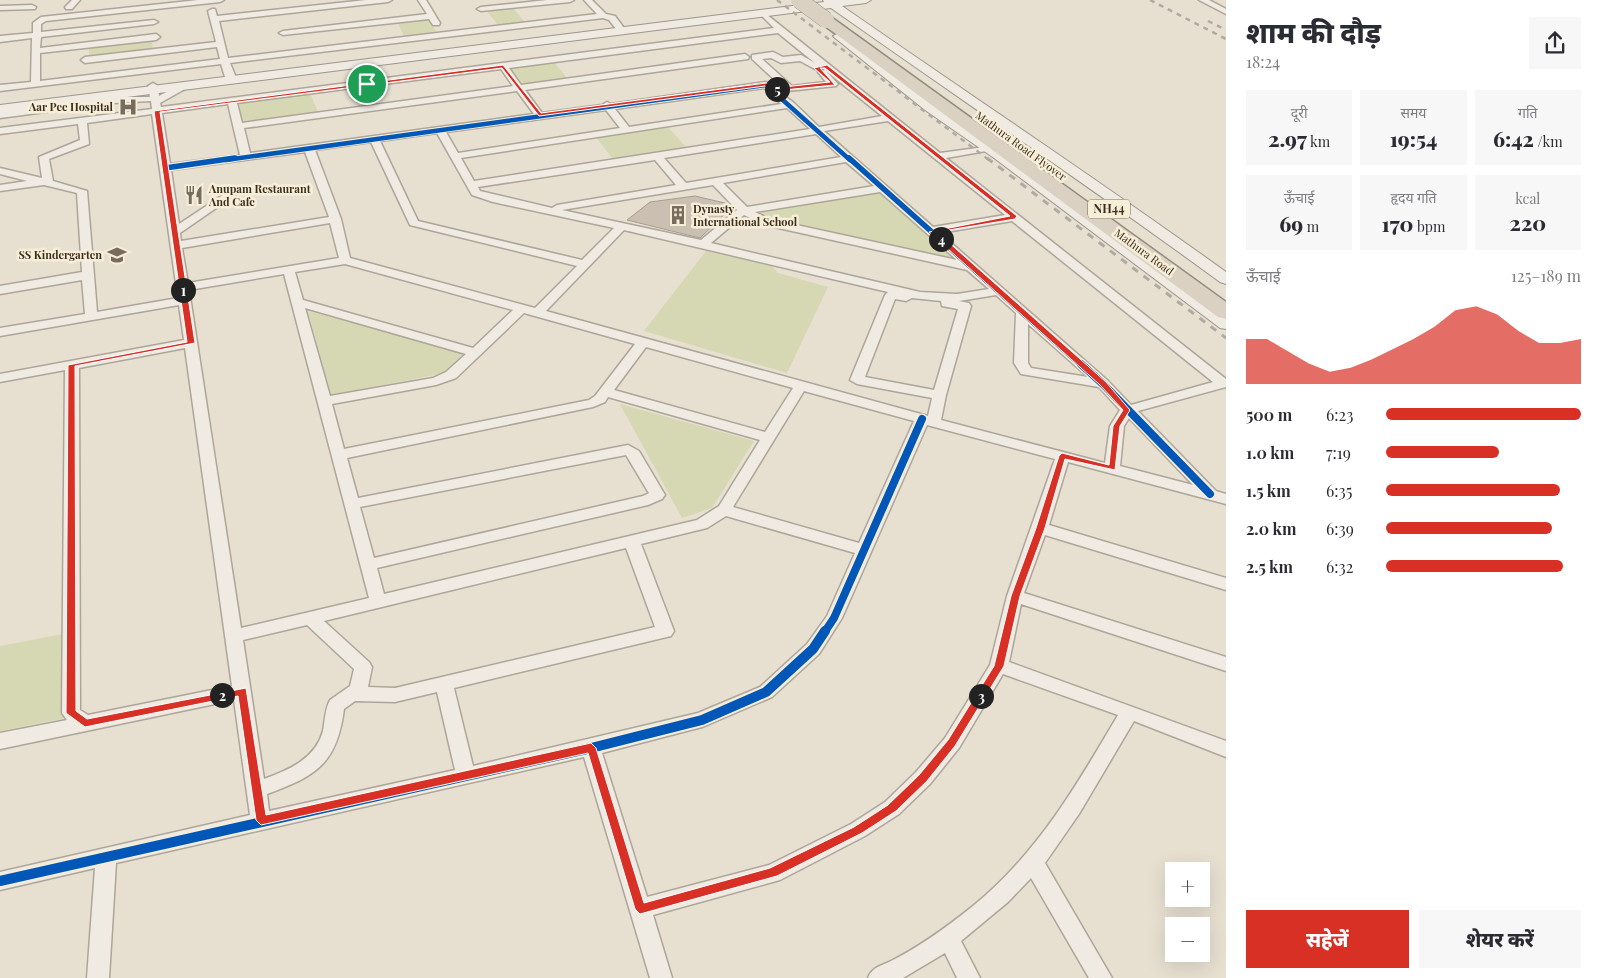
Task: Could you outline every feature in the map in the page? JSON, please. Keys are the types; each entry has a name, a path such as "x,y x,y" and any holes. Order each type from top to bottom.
{"highway":[{"name":"Mathura Road Flyover","path":"816,0 1226,293"},
{"name":"Mathura Road Flyover","path":"797,3 1014,157"},
{"path":"929,107 1014,157"},
{"name":"Mathura Road","path":"1014,157 1226,312"}],"main road":[{"path":"0,107 134,92 153,98 182,87 230,78 620,28 797,3 833,5 866,0"},
{"path":"0,107 153,98 230,78 751,14 797,3"},
{"path":"797,3 929,107 988,148 1226,324"},
{"path":"751,14 817,20 827,13 833,5"},
{"path":"833,5 1015,132 1091,181 1226,279"}],"street":[{"path":"1,8 12,0"},
{"path":"69,7 76,0"},
{"path":"35,83 37,23 44,19 220,0"},
{"path":"214,19 388,0"},
{"path":"422,0 444,35"},
{"path":"474,0 488,19"},
{"path":"287,43 444,35 488,19 570,0"},
{"path":"588,0 603,16"},
{"path":"1203,0 1226,12"},
{"path":"209,1 230,78"},
{"path":"1,8 32,7"},
{"path":"153,7 158,51"},
{"path":"81,8 102,9 106,12"},
{"path":"274,13 287,43"},
{"path":"0,88 225,61 287,43 432,16"},
{"path":"488,19 603,16 612,18 620,28"},
{"path":"766,16 821,67 890,118 1224,383"},
{"path":"0,39 154,22"},
{"path":"0,115 153,98 232,101 780,30"},
{"path":"723,36 730,43"},
{"path":"36,51 156,37"},
{"path":"85,60 220,44"},
{"path":"85,45 86,77"},
{"path":"238,126 520,87 741,53 769,79 769,87 821,129 883,188 1103,384 1210,494"},
{"path":"166,168 607,105 769,87 798,89 834,84 821,67 800,58 781,60 773,55 755,57 789,87"},
{"path":"503,66 539,114"},
{"path":"0,131 82,120 153,98"},
{"path":"153,98 166,168 261,820"},
{"path":"232,101 246,157"},
{"path":"607,105 626,130"},
{"path":"454,156 790,105"},
{"path":"471,185 890,118"},
{"path":"48,181 44,157 85,142 82,120"},
{"path":"439,129 476,193 493,199 548,209 703,244 920,296 956,298 1000,291"},
{"path":"374,138 414,223 585,264"},
{"path":"309,148 335,219 346,260"},
{"path":"938,156 988,148"},
{"path":"657,156 683,186"},
{"path":"548,209 850,158"},
{"path":"0,171 48,181 82,191 91,316"},
{"path":"0,188 48,181"},
{"path":"715,181 744,211 765,222 973,267"},
{"path":"703,244 737,214 744,211 883,188"},
{"path":"176,239 233,193"},
{"path":"932,232 1015,217"},
{"path":"176,239 335,219"},
{"path":"538,312 622,226"},
{"path":"0,332 91,316 289,270 346,260 928,420 1226,499"},
{"path":"289,270 378,601"},
{"path":"0,290 88,275"},
{"path":"0,881 261,820 591,748 702,720 766,692 813,649 834,618 864,550 939,395 965,306 891,295 857,380 939,395"},
{"path":"297,302 476,353"},
{"path":"324,402 436,381 451,375 523,308"},
{"path":"1022,313 1021,363 1026,371 1103,384"},
{"path":"339,455 593,403 605,392 644,341"},
{"path":"0,378 191,343"},
{"path":"72,365 71,713 85,723"},
{"path":"1112,469 1116,426 1127,410 1224,383"},
{"path":"234,636 702,524 724,510 801,385"},
{"path":"605,392 770,438"},
{"path":"352,504 628,450 634,454 657,495 648,500 368,565"},
{"path":"640,909 773,873 858,830 892,808 923,778 952,743 999,666 1015,596 1040,528 1062,456"},
{"path":"724,510 864,550"},
{"path":"1040,528 1226,584"},
{"path":"351,694 395,695 665,631 632,541"},
{"path":"1015,596 1226,664"},
{"path":"256,790 302,773 318,757 331,737 336,705 358,690 362,667 311,618"},
{"path":"999,666 1130,712 1226,749"},
{"path":"444,683 466,775"},
{"path":"0,741 242,691"},
{"path":"879,978 903,968 948,937 995,900 1033,862 1069,813 1130,712"},
{"path":"591,748 661,978"},
{"path":"98,978 106,857"},
{"path":"1033,862 1101,978"},
{"path":"948,937 969,978"}],"green space":[{"path":"513,8 525,22 498,25 487,11"},
{"path":"428,18 437,33 405,37 397,22"},
{"path":"152,40 153,50 89,57 89,47"},
{"path":"553,61 567,78 522,84 509,67"},
{"path":"310,93 318,112 242,122 237,103"},
{"path":"667,126 687,148 613,159 595,136"},
{"path":"879,192 953,258 753,214"},
{"path":"706,251 772,266 778,273 828,287 787,373 644,331"},
{"path":"308,311 465,353 445,373 331,395"},
{"path":"620,404 754,441 712,508 682,518"},
{"path":"68,633 71,717 0,731 0,646"}],"building":[{"name":"Dynasty International School","path":"695,196 729,204 728,211 700,238 627,220 650,202"}],"railway":[{"path":"777,0 989,160"},
{"path":"1150,0 1226,39"},
{"path":"1208,21 1226,30"},
{"path":"987,158 1226,338"}],"cycle path":[{"path":"165,168 766,85 1103,384 1210,494"},
{"path":"0,881 591,748 702,720 766,692 813,649 834,618 922,419"}],"place":[{"name":"Aar Pee Hospital","path":"128,107"},
{"name":"Anupam Restaurant And Cafe","path":"194,195"},
{"name":"Dynasty International School","path":"678,215"},
{"name":"SS Kindergarten","path":"117,255"}],"route":[{"path":"503,66 539,114 766,85 773,90 834,84 817,68 826,66 1015,217 932,232 1103,384 1127,410 1116,426 1112,469 1062,456 1040,528 1015,596 999,666 952,743 923,778 892,808 858,830 773,873 640,909 591,748 261,820 242,691 85,723 71,713 72,365 191,343 157,111 367,84 503,66"}]}
